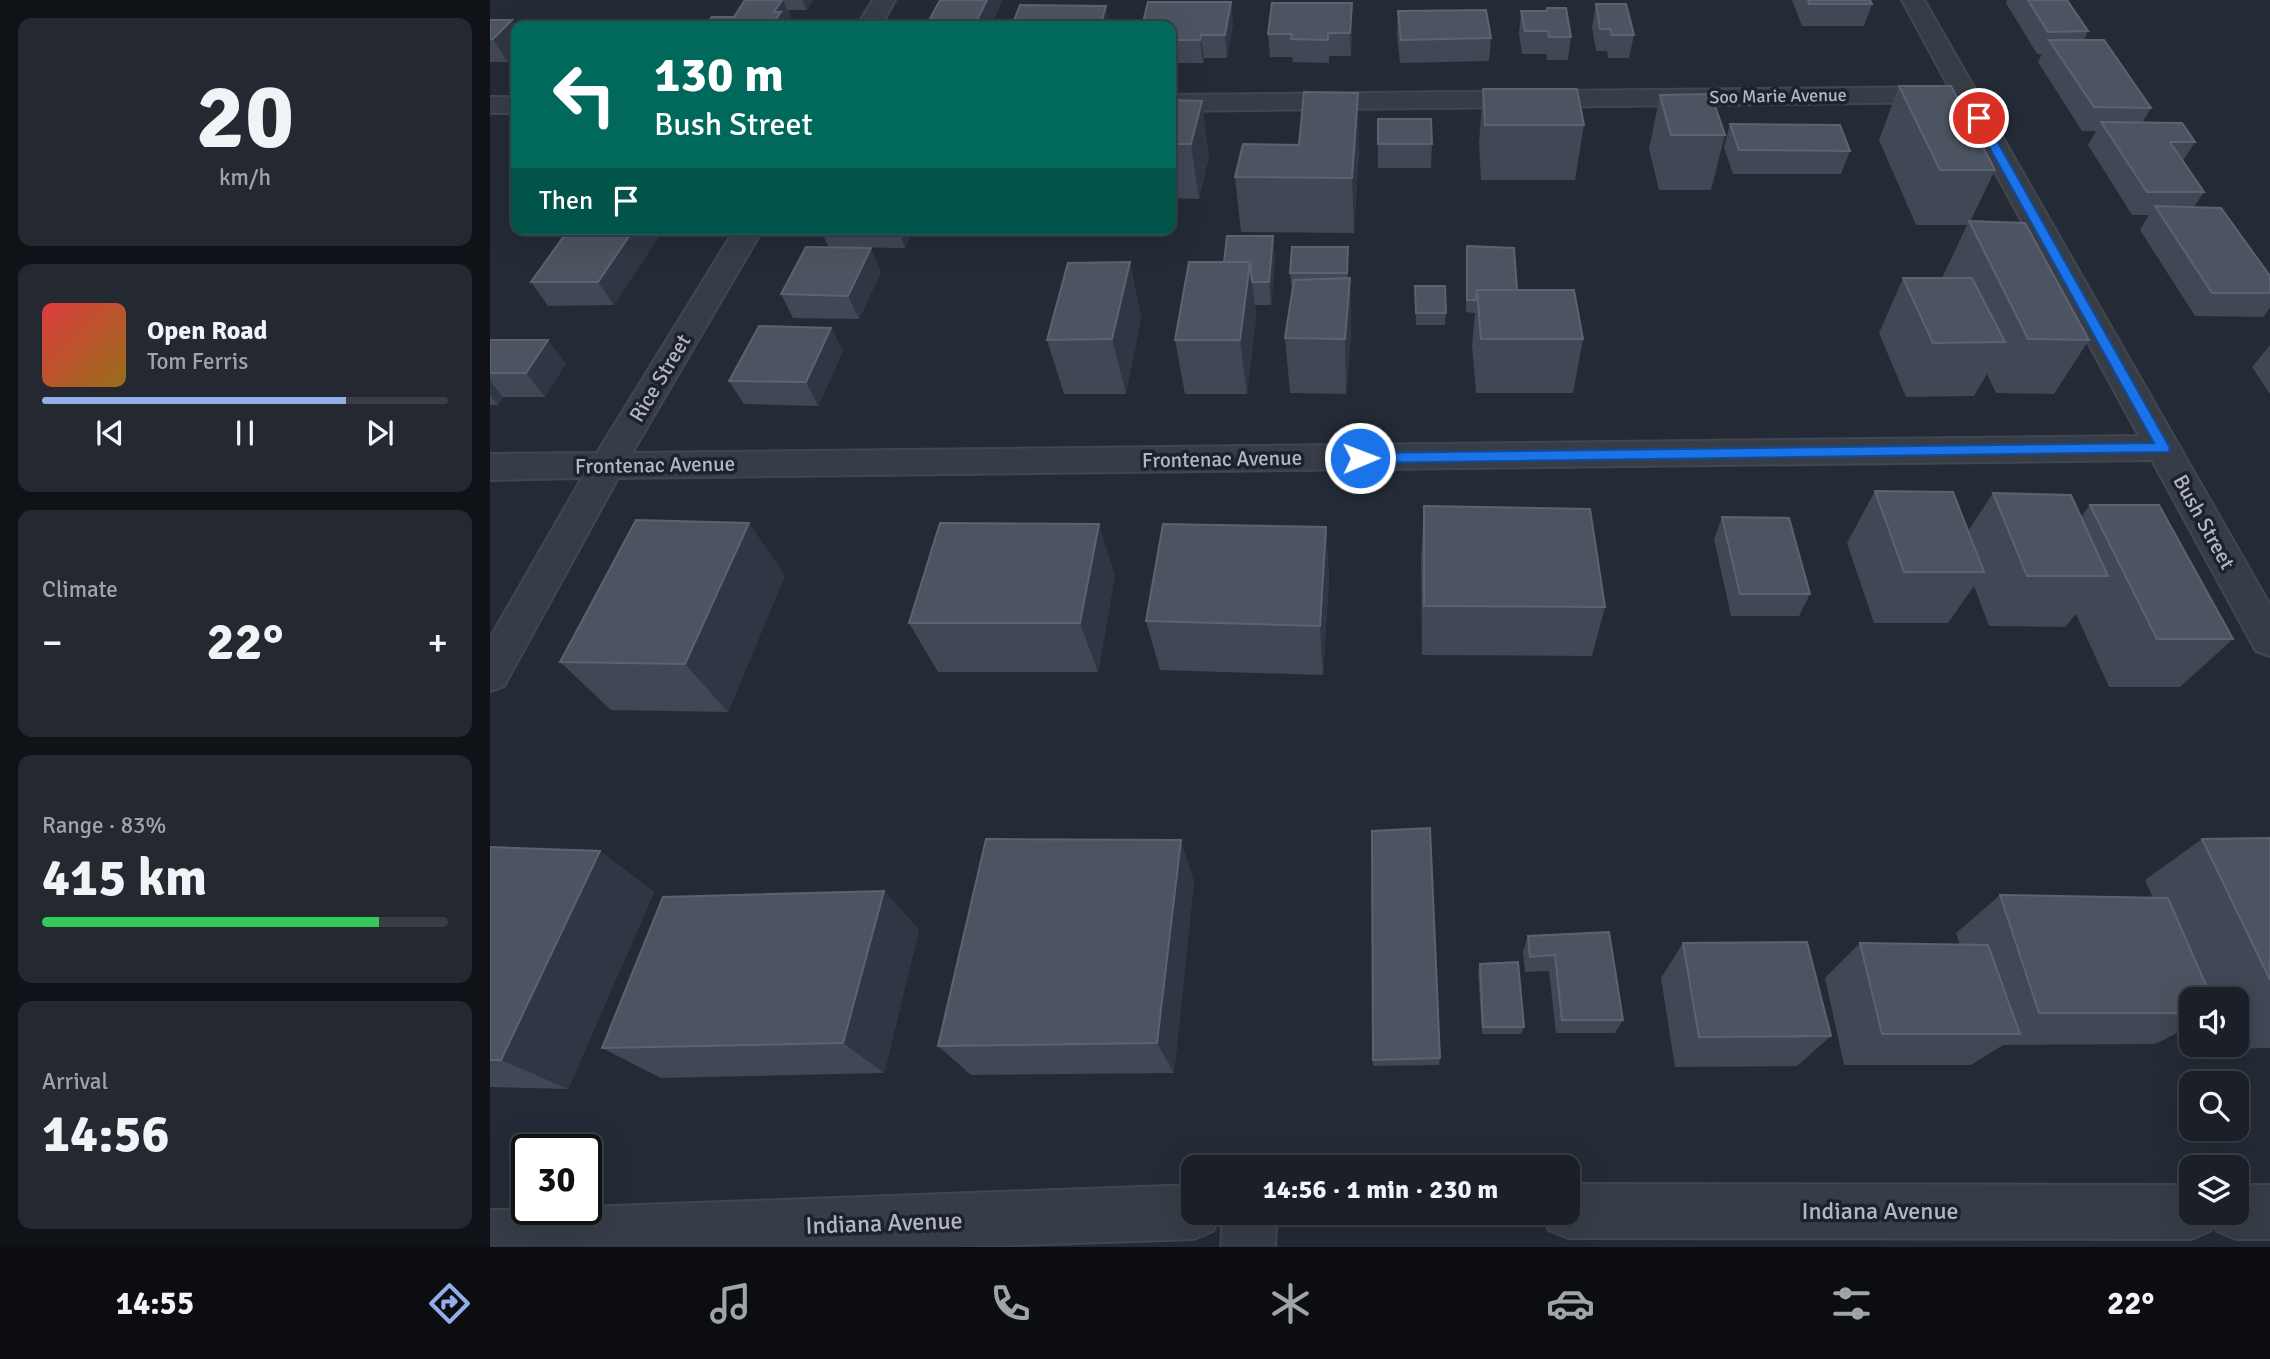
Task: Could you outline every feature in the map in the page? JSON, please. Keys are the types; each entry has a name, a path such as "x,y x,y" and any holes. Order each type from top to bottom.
{"street":[{"path":"872,21 884,0"},
{"name":"Bush Street","path":"1913,0 2270,640"},
{"name":"Soo Marie Avenue","path":"1176,103 1966,94"},
{"path":"490,105 511,105"},
{"name":"Rice Street","path":"490,674 607,466 745,235"},
{"name":"Frontenac Avenue","path":"490,467 2163,448"},
{"name":"Indiana Avenue","path":"1580,1211 2179,1212"},
{"name":"Indiana Avenue","path":"490,1237 1181,1212"},
{"path":"2249,1212 2270,1212"},
{"path":"1248,1247 1249,1225"}],"building":[{"path":"745,0 782,0 774,12 781,12 775,21 708,21 712,17 734,17"},
{"path":"940,0 987,0 976,21 929,21"},
{"path":"1808,0 1870,0 1872,4 1809,4"},
{"path":"2028,0 2067,0 2088,31 2048,32"},
{"path":"1148,2 1231,2 1225,35 1201,35 1200,40 1176,40 1176,21 1143,21"},
{"path":"1272,3 1352,3 1350,33 1328,33 1328,40 1291,39 1292,34 1268,34"},
{"path":"1596,4 1626,4 1634,35 1612,35 1610,29 1600,29"},
{"path":"1020,5 1106,6 1102,21 1014,21"},
{"path":"1547,8 1566,8 1571,37 1549,37 1548,31 1525,31 1521,11 1547,11"},
{"path":"1486,10 1491,38 1401,40 1398,11"},
{"path":"490,20 512,20 490,39"},
{"path":"2049,40 2104,40 2151,108 2094,107"},
{"path":"1899,86 1951,86 1995,170 1940,170"},
{"path":"1483,89 1577,89 1584,125 1485,125"},
{"path":"1304,92 1358,93 1352,178 1235,177 1243,144 1299,145"},
{"path":"1711,94 1725,135 1671,135 1660,95"},
{"path":"1176,100 1202,101 1191,144 1176,144"},
{"path":"1378,119 1431,119 1432,144 1378,144"},
{"path":"2101,122 2182,123 2195,142 2170,142 2204,192 2147,192"},
{"path":"1730,124 1840,125 1850,151 1739,150"},
{"path":"2155,206 2221,208 2270,276 2270,293 2212,293"},
{"path":"1969,221 2025,223 2089,340 2028,339"},
{"path":"565,235 630,235 598,282 531,282"},
{"path":"1227,236 1273,236 1269,282 1252,282 1250,262 1224,262"},
{"path":"1467,246 1514,248 1517,290 1477,290 1476,300 1467,300"},
{"path":"806,247 871,248 848,296 781,294"},
{"path":"1292,247 1348,247 1347,273 1290,273"},
{"path":"1130,262 1112,339 1047,340 1068,263"},
{"path":"1189,262 1250,262 1240,340 1175,340"},
{"path":"1350,278 1345,339 1285,338 1294,280"},
{"path":"1903,278 1972,278 2005,342 1933,343"},
{"path":"1415,286 1445,286 1446,313 1416,313"},
{"path":"1477,290 1574,290 1583,339 1481,339"},
{"path":"759,326 831,328 806,382 729,381"},
{"path":"490,340 548,340 526,373 490,373"},
{"path":"1875,491 1953,492 1984,572 1904,572"},
{"path":"1993,493 2071,495 2108,576 2027,576"},
{"path":"2090,505 2159,505 2233,639 2157,639"},
{"path":"1424,506 1590,509 1605,607 1424,606"},
{"path":"1722,517 1789,518 1810,594 1740,594"},
{"path":"636,520 749,523 685,664 560,662"},
{"path":"940,523 1099,524 1080,623 909,623"},
{"path":"1163,524 1326,527 1320,626 1146,621"},
{"path":"1430,828 1440,1058 1373,1060 1372,831"},
{"path":"2270,838 2270,980 2202,839"},
{"path":"986,839 1181,840 1157,1043 938,1046"},
{"path":"490,847 600,851 501,1060 490,1060"},
{"path":"884,891 843,1043 602,1048 663,897"},
{"path":"2000,895 2168,898 2207,987 2179,987 2179,1013 2039,1013"},
{"path":"1609,932 1623,1020 1562,1020 1555,955 1530,957 1528,936"},
{"path":"1807,942 1831,1036 1699,1037 1683,943"},
{"path":"1860,943 1988,945 2020,1034 1882,1034"},
{"path":"1518,962 1524,1027 1483,1027 1480,964"}],"route":[{"path":"1360,458 2163,448 1979,118"}]}
